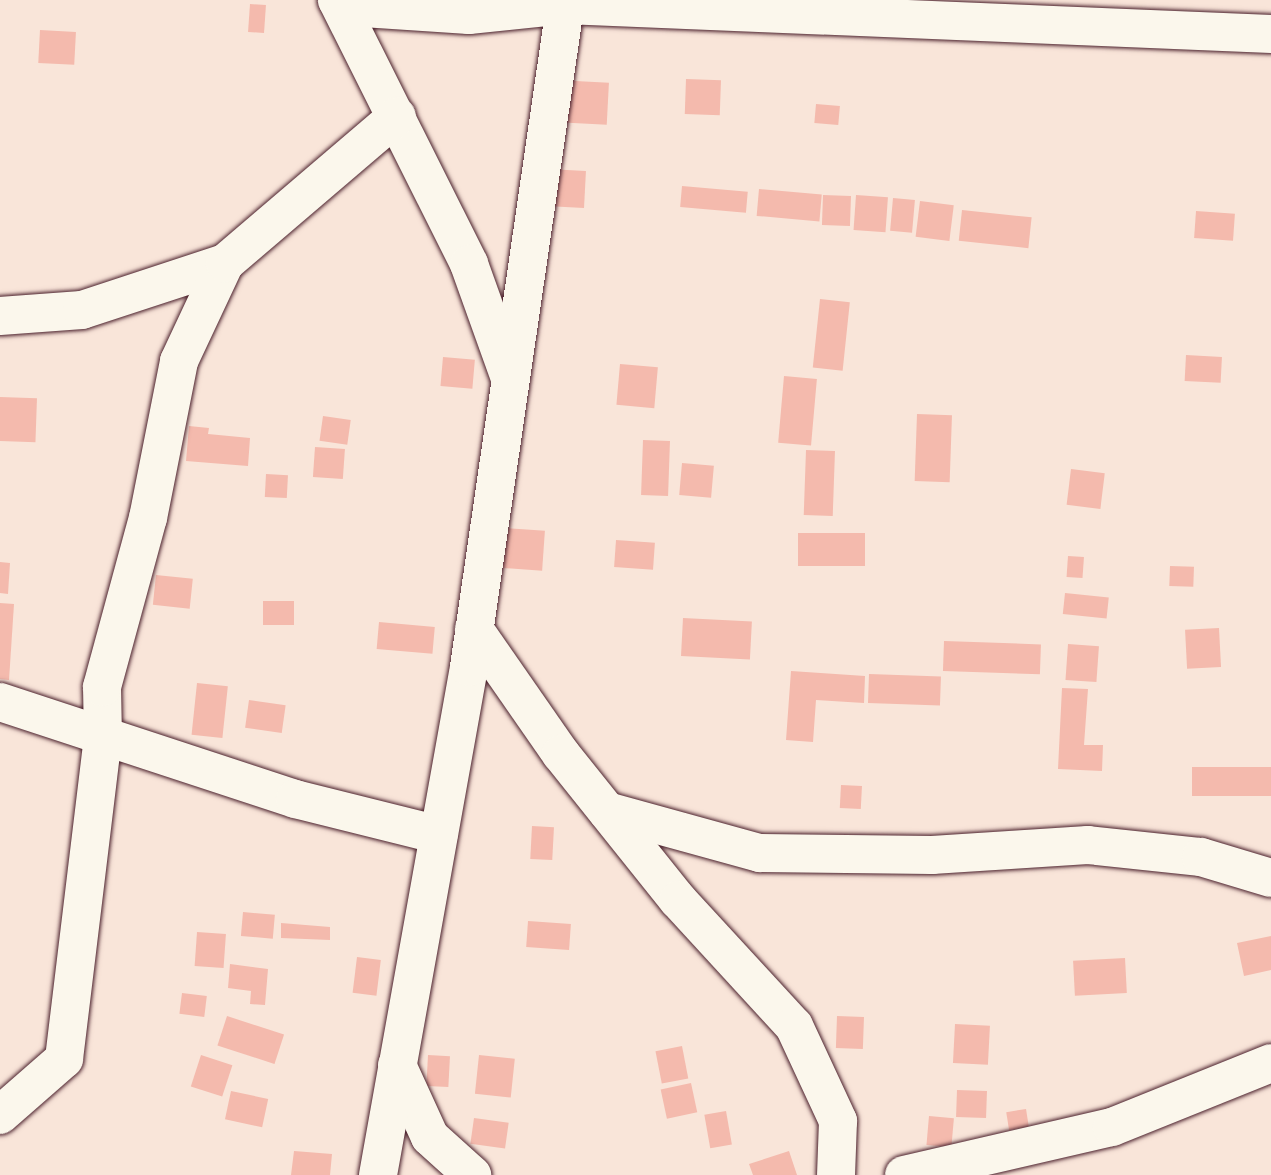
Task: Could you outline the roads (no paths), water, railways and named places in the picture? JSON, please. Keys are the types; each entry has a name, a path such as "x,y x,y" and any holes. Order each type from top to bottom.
{"street":[{"path":"337,0 363,8 468,15 561,2 1271,34"},
{"path":"337,0 469,264 510,381"},
{"path":"378,1175 474,629 561,2"},
{"path":"0,316 82,310 225,263 397,116"},
{"path":"0,1115 64,1059 103,738 102,687 148,518 179,361 225,263"},
{"path":"474,629 607,811 678,900 794,1026 838,1121 836,1175"},
{"path":"0,702 295,799 439,835"},
{"path":"607,811 760,853 932,855 1088,845 1201,857 1271,878"},
{"path":"904,1175 1112,1127 1271,1063"},
{"path":"397,1065 430,1137 472,1175"}]}
